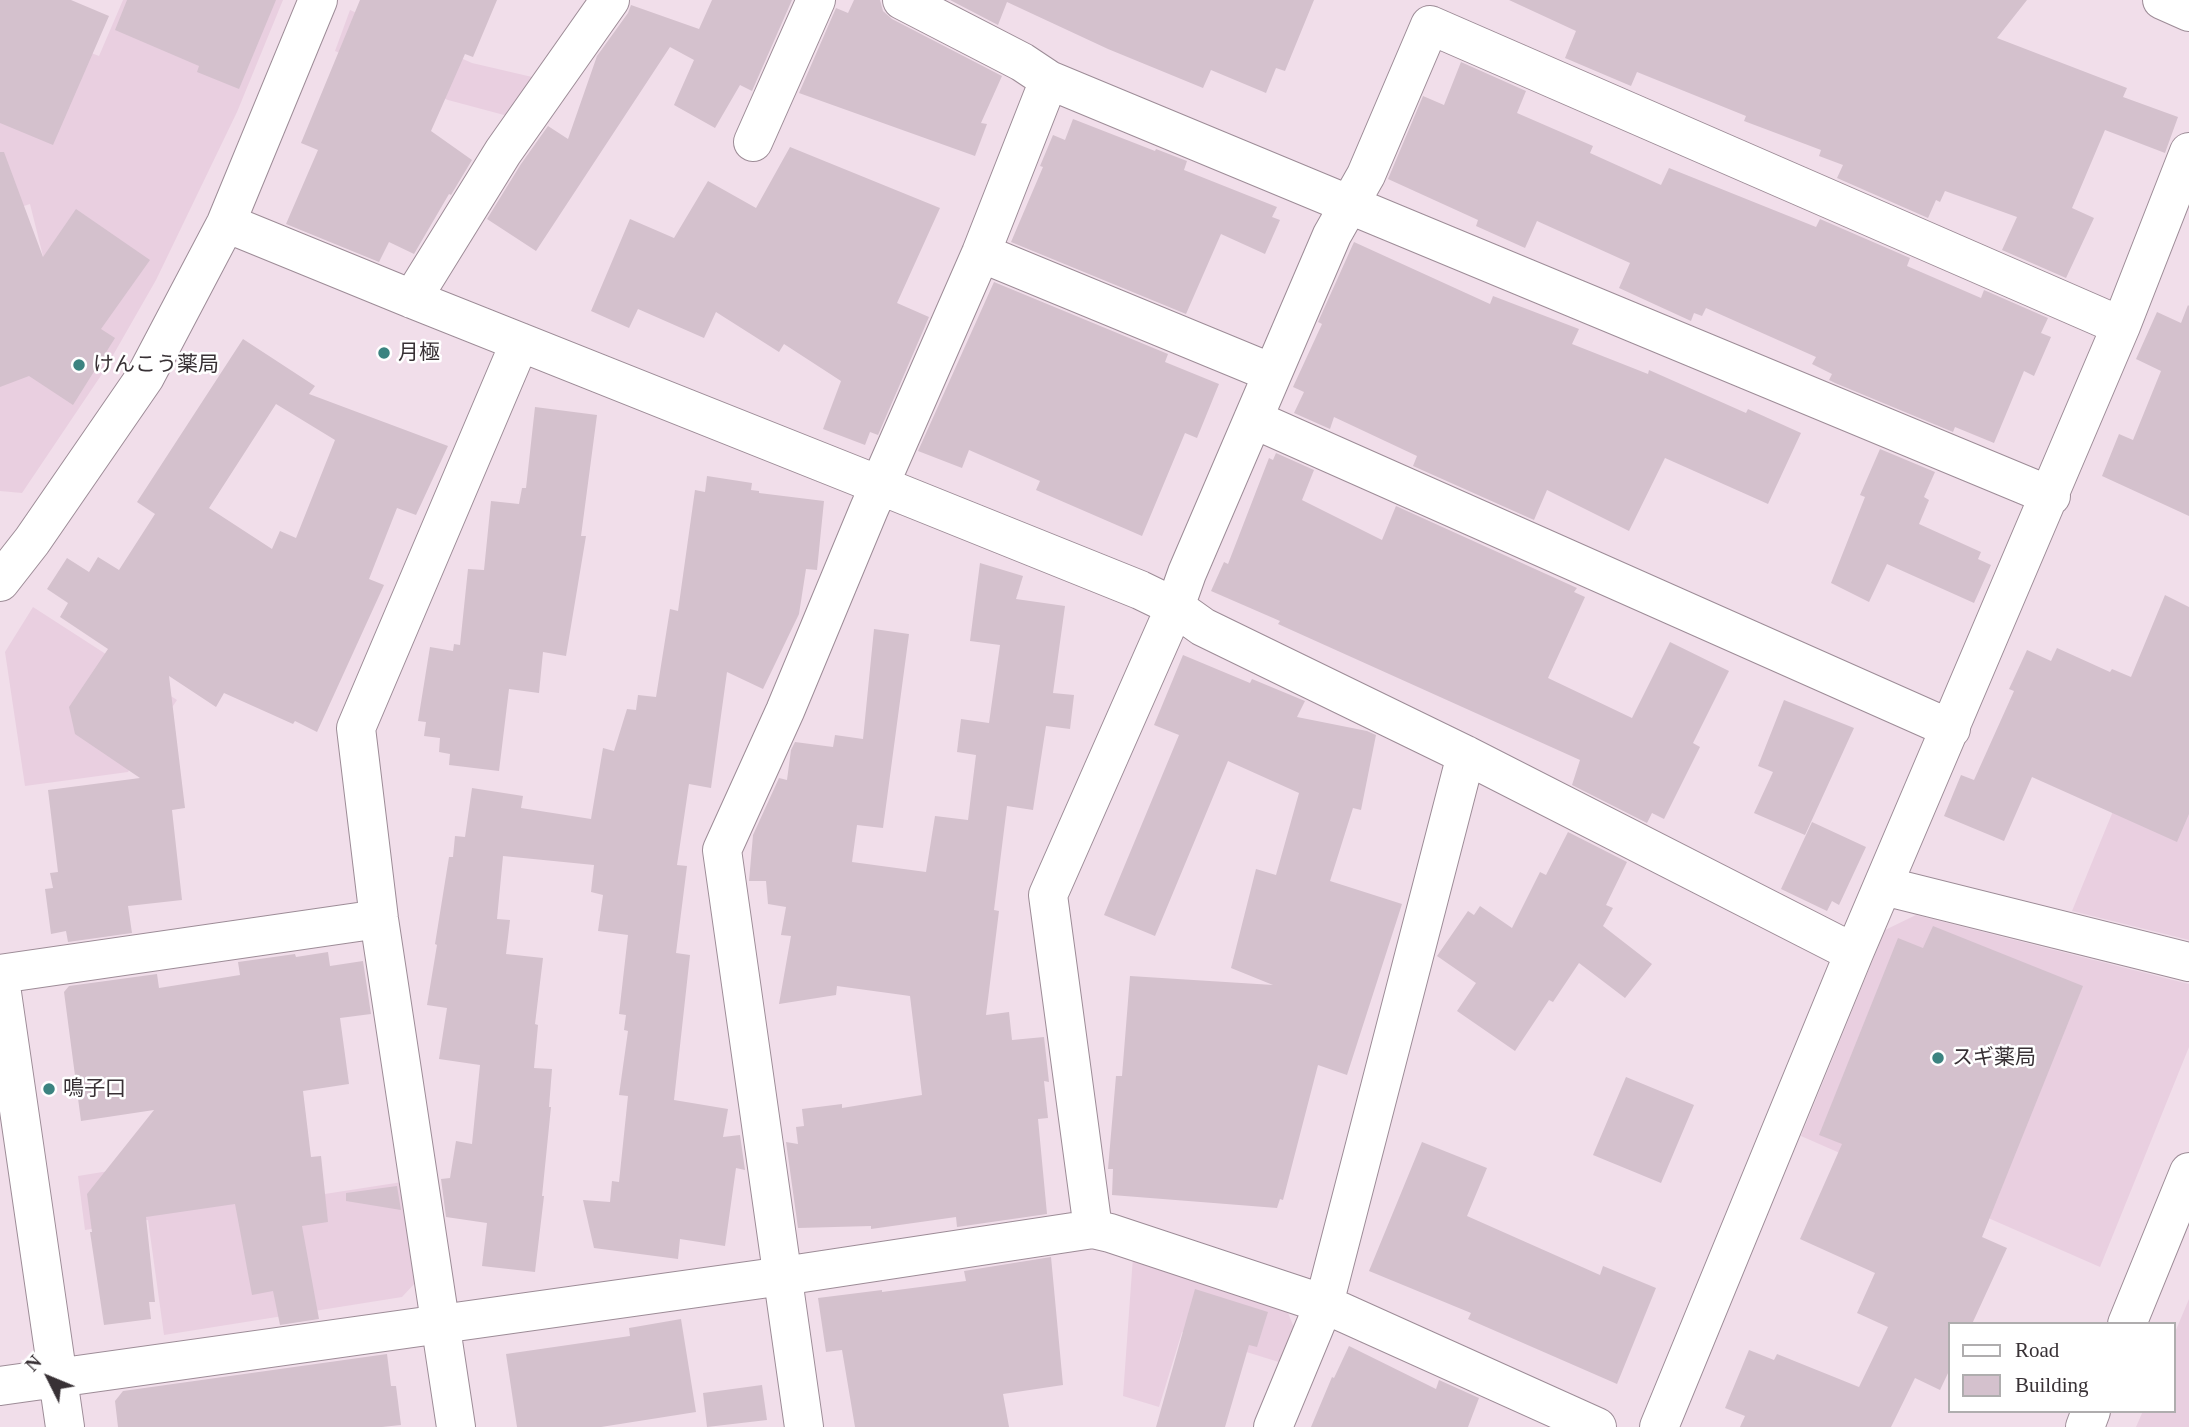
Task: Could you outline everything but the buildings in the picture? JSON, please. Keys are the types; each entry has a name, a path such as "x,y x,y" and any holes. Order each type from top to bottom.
{"street":[{"path":"0,582 32,541 145,377 226,223 318,0"},
{"path":"412,299 503,152 610,0"},
{"path":"752,142 817,0"},
{"path":"902,0 1022,62 1049,80 2051,496"},
{"path":"2162,0 2189,12"},
{"path":"1093,1229 1048,895 1175,607 1332,235 1366,175 1430,25 2122,326"},
{"path":"804,1427 722,850 785,711 981,253 1049,80"},
{"path":"1659,1427 1854,953 2122,326 2189,152"},
{"path":"226,223 1140,590 1175,607 1203,627 1466,755 1854,953"},
{"path":"981,253 1272,373"},
{"path":"456,1427 379,919 356,728 520,342"},
{"path":"1253,419 1951,730"},
{"path":"1273,1427 1324,1304 1466,755"},
{"path":"1884,886 2189,962"},
{"path":"65,1427 0,977 379,919"},
{"path":"2128,1322 2189,1172"},
{"path":"0,1386 783,1276 1093,1229 1324,1304 1597,1427"}],"shaded area":[{"path":"123,0 283,0 237,112 156,280 104,371 22,493 0,491 0,298 49,280 30,204 0,214 0,17 99,56"},
{"path":"350,10 472,63 545,80 519,119 448,100 335,51"},
{"path":"33,607 177,700 128,772 25,786 5,652"},
{"path":"2164,687 2189,700 2189,940 2072,911"},
{"path":"1916,915 2189,984 2189,1047 2100,1267 1801,1136 1885,930"},
{"path":"232,1151 241,1207 402,1182 416,1282 402,1297 164,1335 148,1220 85,1230 78,1176"},
{"path":"1133,1257 1286,1308 1295,1330 1282,1363 1182,1332 1159,1407 1123,1396"},
{"path":"2189,1299 2189,1427 2136,1427 2142,1413 2175,1413 2175,1332"}],"place":[{"name":"月極","path":"384,353"},
{"name":"けんこう薬局","path":"79,365"},
{"name":"スギ薬局","path":"1938,1058"},
{"name":"鳴子口","path":"49,1089"}]}
